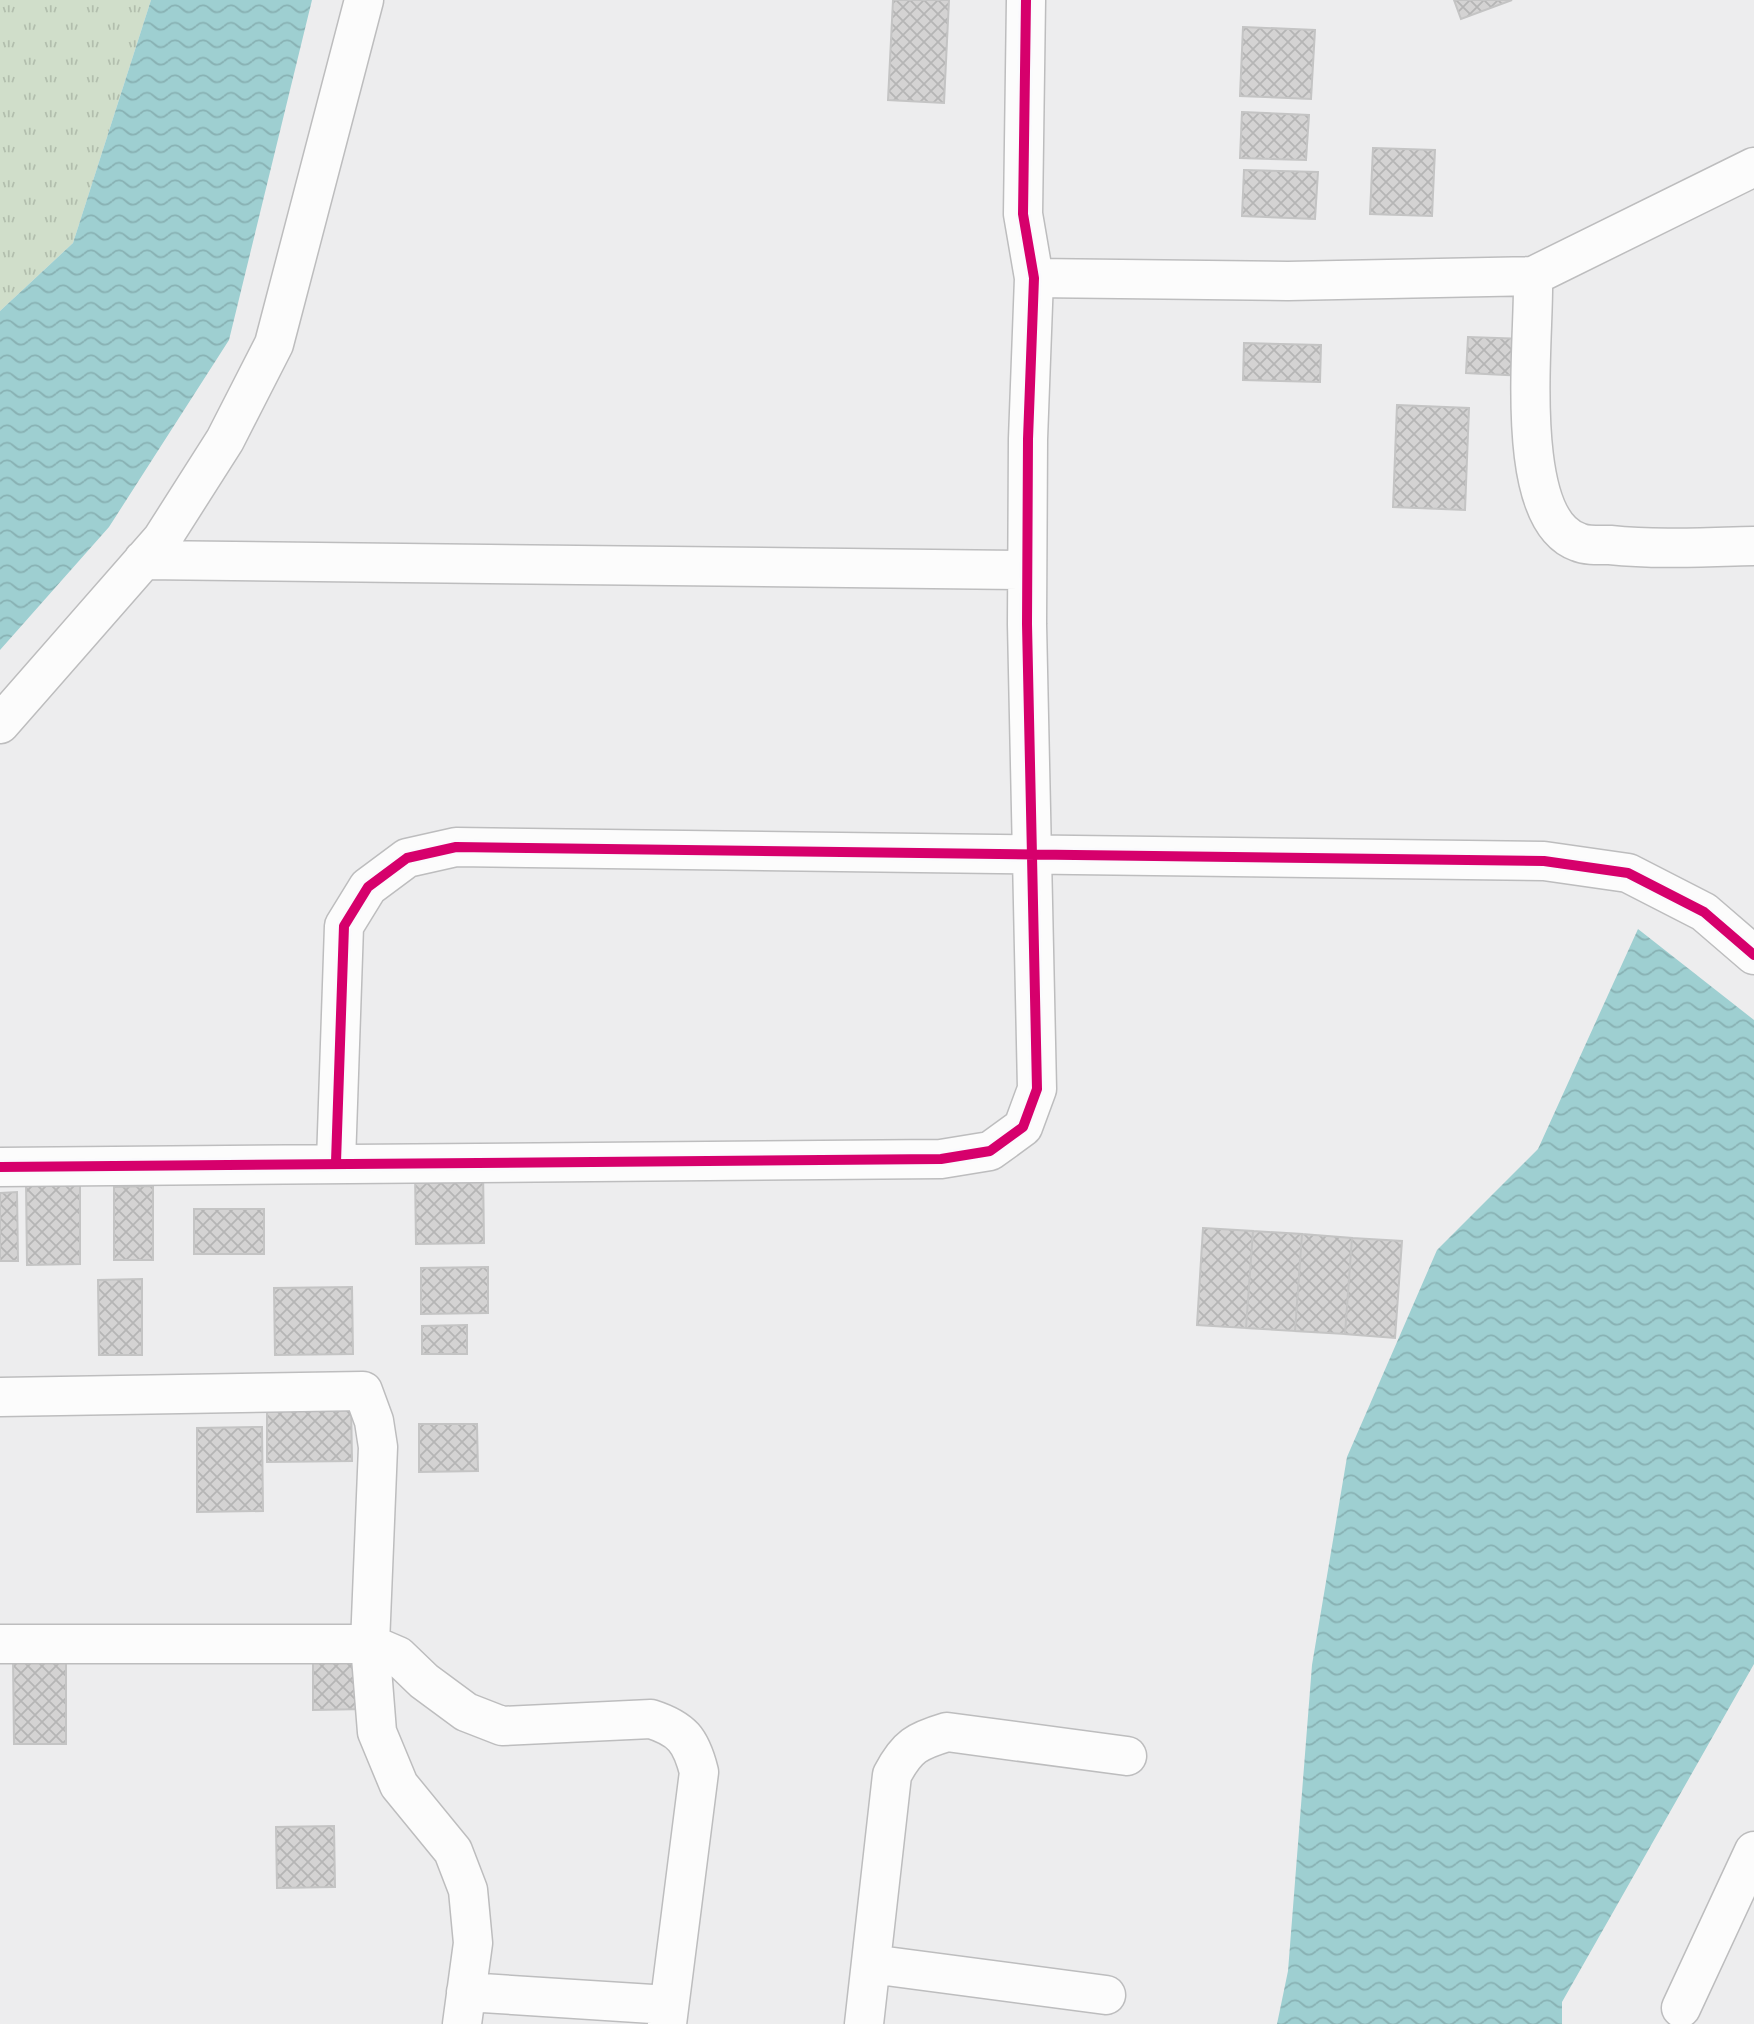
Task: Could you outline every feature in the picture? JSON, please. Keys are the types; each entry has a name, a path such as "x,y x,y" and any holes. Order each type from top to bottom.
{"street":[{"path":"0,724 162,539 225,440 274,344 364,0"},
{"path":"0,1167 336,1162 941,1159 990,1151 1023,1127 1037,1089 1027,570 1028,439 1034,278 1023,214 1026,0"},
{"path":"1034,278 1288,281 1533,276 1754,167"},
{"path":"1533,276 1532,437 1538,489 1551,522 1578,542 1648,549 1754,546"},
{"path":"143,560 1027,570"},
{"path":"336,1162 344,926 368,887 407,858 456,847 1034,857 1544,861 1628,873 1704,912 1754,954"},
{"path":"0,1397 363,1391 374,1421 378,1447 370,1644 377,1732 399,1785 453,1852 468,1890 473,1943 464,2008 668,2015 699,1772 693,1748 673,1726 651,1719 502,1726 466,1712 424,1681 398,1656 370,1644 0,1644"},
{"path":"864,2024 892,1775 903,1755 920,1740 947,1732 1127,1756"},
{"path":"1681,2008 1754,1851"},
{"path":"871,1964 1106,1995"}],"green space":[{"path":"0,0 151,0 73,243 0,311"}],"water":[{"path":"151,0 312,0 229,340 109,527 0,650 0,311 73,243"},
{"path":"1638,929 1754,1020 1754,1664 1562,2002 1562,2024 1277,2024 1288,1971 1312,1665 1347,1457 1437,1250 1538,1149"}],"building":[{"path":"893,0 949,0 944,103 888,100"},
{"path":"1454,0 1512,0 1461,19"},
{"path":"1243,27 1315,30 1311,99 1240,96"},
{"path":"1242,112 1309,115 1306,160 1240,158"},
{"path":"1373,148 1435,150 1432,216 1370,214"},
{"path":"1244,170 1318,172 1315,219 1242,216"},
{"path":"1468,337 1526,339 1525,376 1466,373"},
{"path":"1244,343 1321,345 1320,382 1243,380"},
{"path":"1397,405 1469,408 1465,510 1393,507"},
{"path":"483,1168 484,1243 416,1244 415,1170"},
{"path":"80,1181 80,1264 27,1265 26,1182"},
{"path":"153,1186 153,1260 114,1260 114,1187"},
{"path":"17,1192 18,1261 0,1261 0,1193"},
{"path":"194,1209 264,1209 264,1254 194,1254"},
{"path":"1203,1228 1253,1231 1246,1328 1197,1325"},
{"path":"1253,1231 1302,1234 1295,1331 1246,1328"},
{"path":"1302,1234 1352,1238 1345,1334 1295,1331"},
{"path":"1352,1238 1402,1241 1395,1338 1345,1334"},
{"path":"488,1267 488,1313 421,1314 421,1268"},
{"path":"142,1279 142,1355 99,1355 98,1280"},
{"path":"352,1287 353,1354 275,1355 274,1288"},
{"path":"467,1325 467,1354 422,1354 422,1326"},
{"path":"351,1400 352,1461 267,1462 267,1401"},
{"path":"419,1424 477,1424 478,1471 419,1472"},
{"path":"262,1427 263,1511 197,1512 197,1428"},
{"path":"13,1657 66,1657 66,1744 14,1744"},
{"path":"365,1661 365,1709 313,1710 313,1662"},
{"path":"334,1826 335,1887 277,1888 276,1827"}],"cycle path":[{"path":"0,1167 941,1159 990,1151 1023,1127 1037,1089 1027,624 1028,439 1034,278 1023,214 1026,0"},
{"path":"336,1162 344,926 368,887 407,858 456,847 1544,861 1628,873 1704,912 1754,955"}]}
